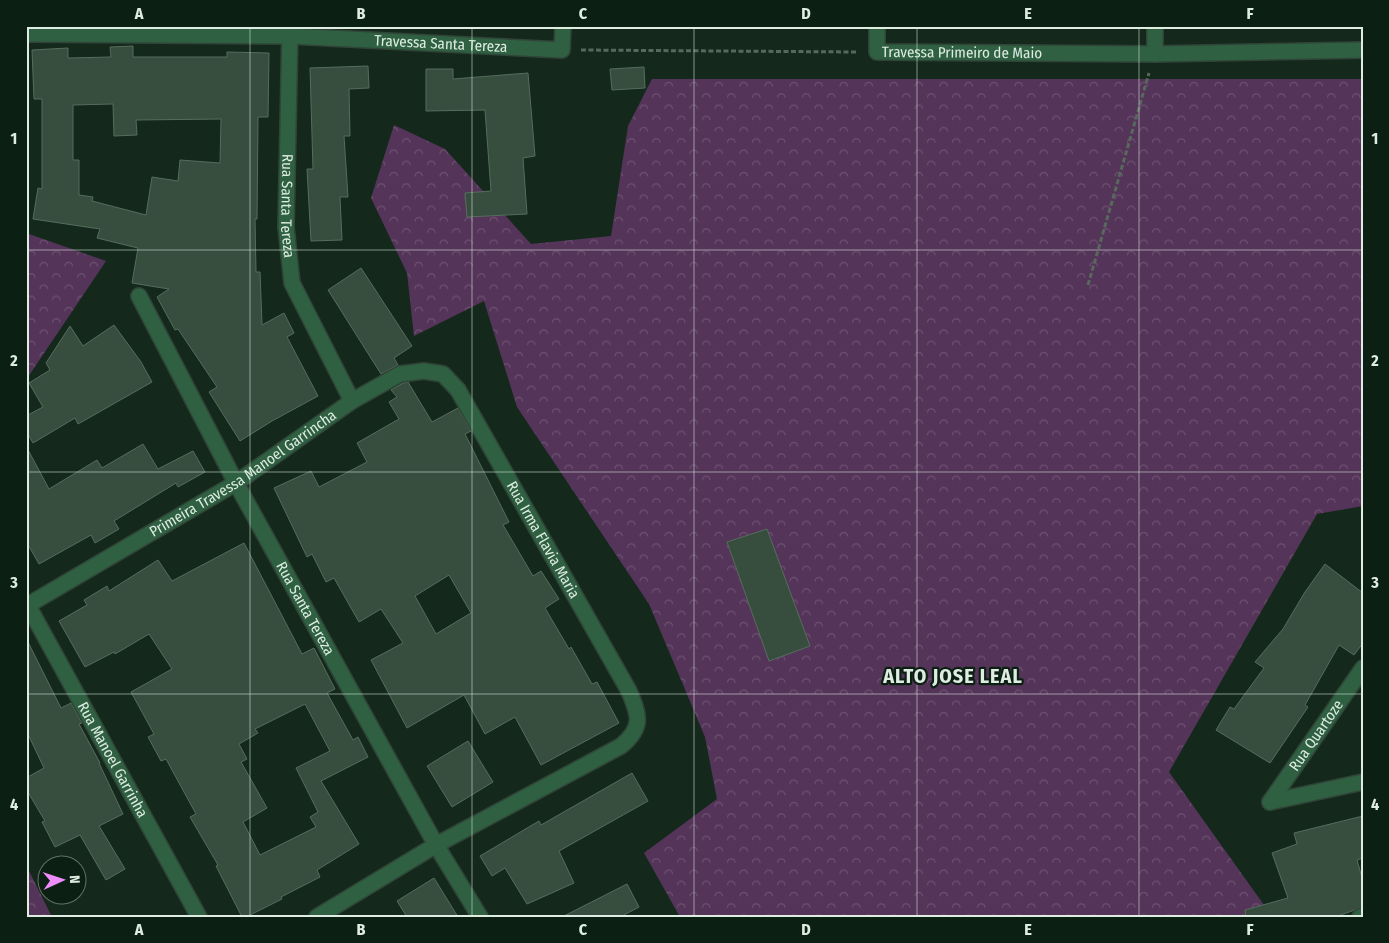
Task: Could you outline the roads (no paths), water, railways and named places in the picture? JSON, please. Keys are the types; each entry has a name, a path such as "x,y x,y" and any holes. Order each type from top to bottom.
{"street":[{"name":"Travessa Santa Tereza","path":"290,31 562,50 564,26"},
{"name":"Travessa Primeiro de Maio","path":"877,26 877,52 1155,54 1363,50"},
{"path":"1155,26 1155,54"},
{"path":"26,34 290,31"},
{"name":"Rua Santa Tereza","path":"290,31 286,227 292,283 352,401"},
{"name":"Rua Santa Tereza","path":"139,296 236,483 436,845 480,917"},
{"name":"Primeira Travessa Manoel Garrincha","path":"27,603 236,483 352,401 400,374 424,371 443,374 458,390"},
{"name":"Rua Irma Flavia Maria","path":"436,845 626,742 631,738 637,727 638,713 629,691 458,390"},
{"name":"Rua Manoel Garrinha","path":"27,603 199,917"},
{"name":"Rua Quartoze","path":"1363,668 1270,802 1363,782"},
{"path":"317,917 436,845"}],"district":[{"name":"ALTO JOSE LEAL","path":"953,676"}]}
